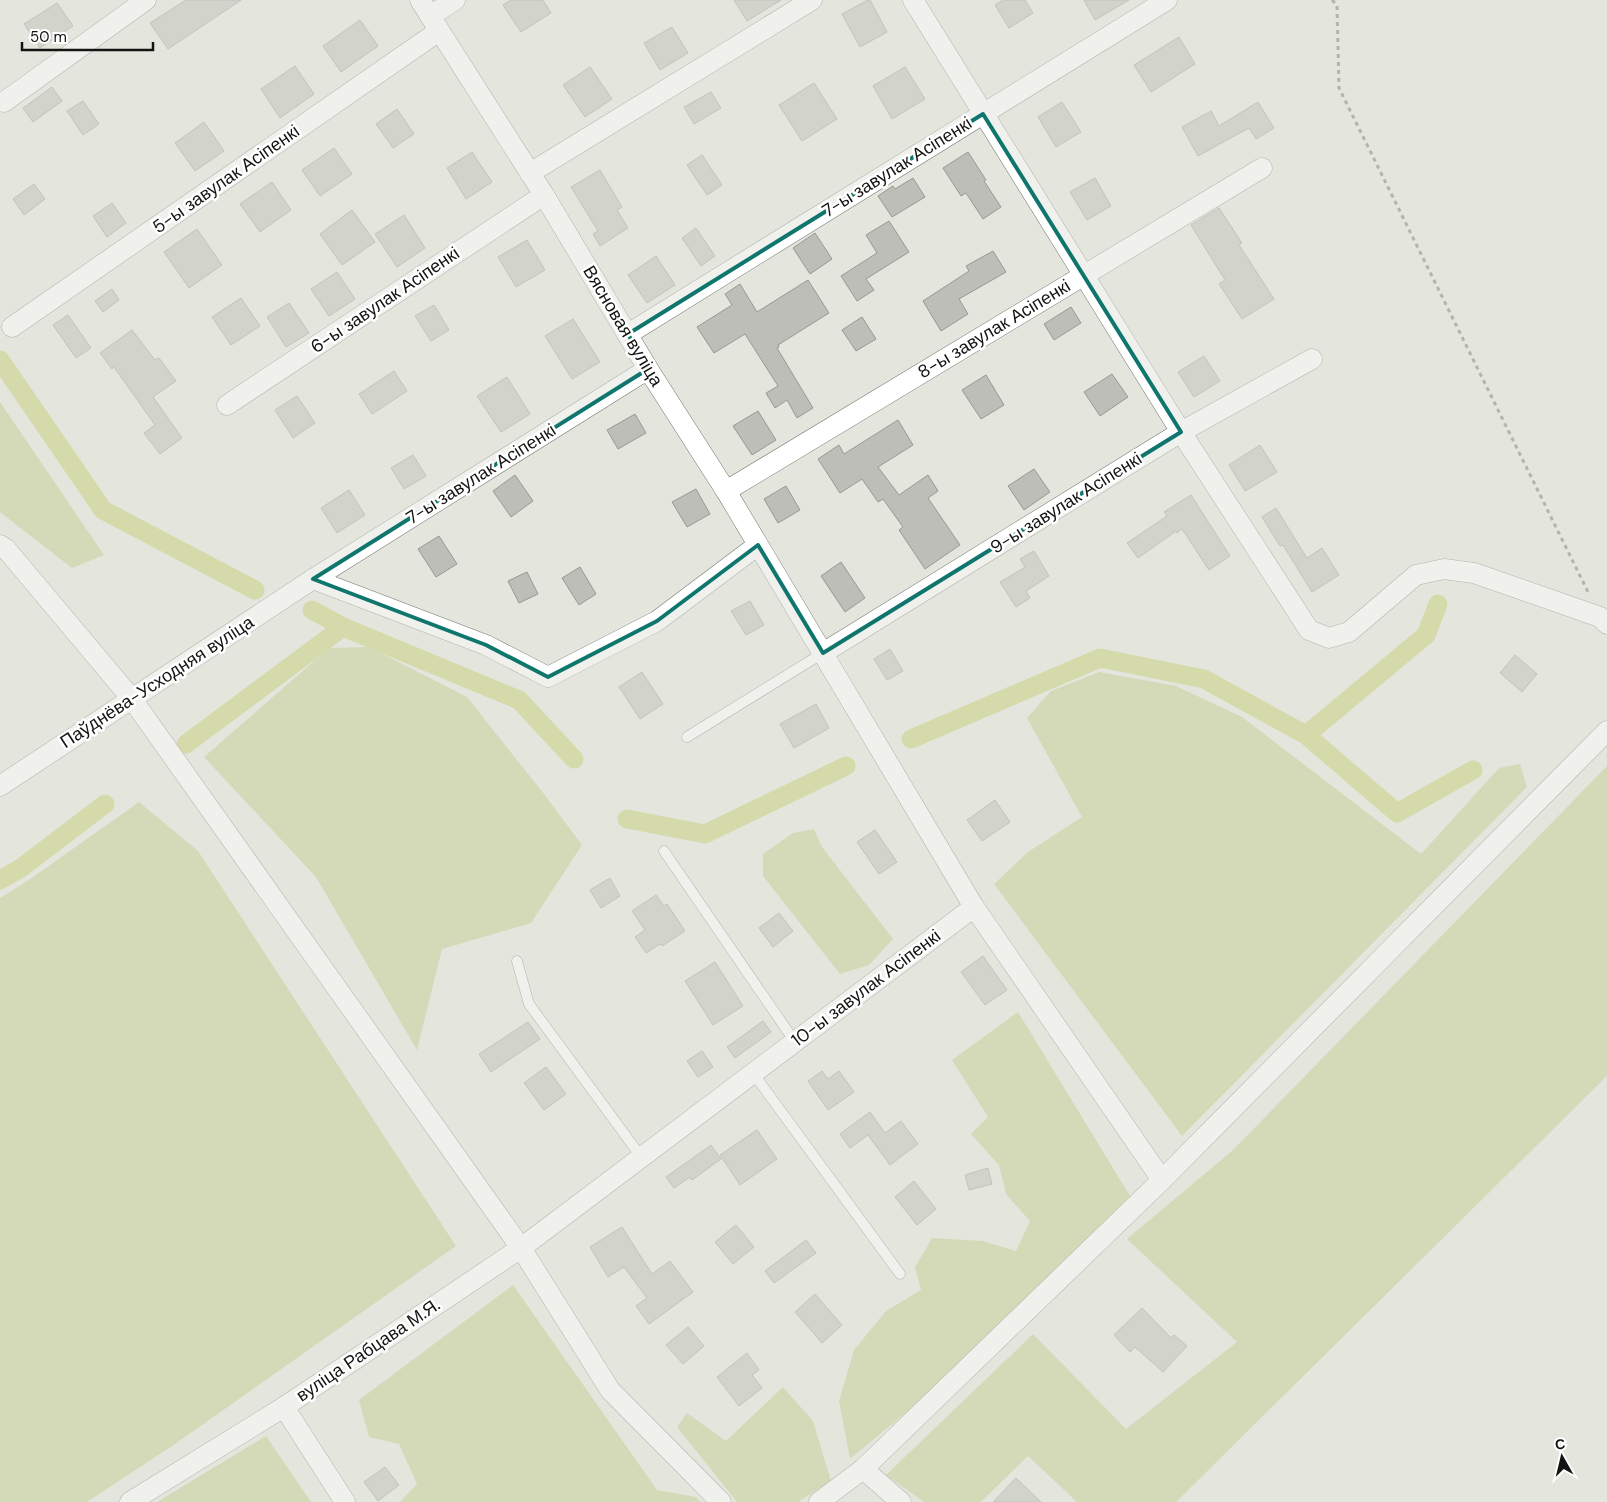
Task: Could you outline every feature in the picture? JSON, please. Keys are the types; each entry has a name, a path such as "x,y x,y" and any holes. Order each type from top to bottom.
{"street":[{"path":"4,102 146,0"},
{"name":"5-ы завулак Асіпенкі","path":"12,327 430,16 455,0"},
{"path":"530,173 812,0"},
{"path":"913,0 1181,432 1309,630 1329,638 1349,632 1416,576 1444,569 1474,573 1603,621"},
{"name":"7-ы завулак Асіпенкі","path":"628,334 1167,0"},
{"name":"Вясновая вуліца","path":"430,16 544,195 648,369 726,491 822,653"},
{"name":"8-ы завулак Асіпенкі","path":"726,491 1262,168"},
{"name":"6-ы завулак Асіпенкі","path":"227,405 544,195"},
{"name":"9-ы завулак Асіпенкі","path":"822,653 1181,432 1312,359"},
{"name":"7-ы завулак Асіпенкі","path":"313,579 648,369"},
{"path":"313,579 486,645 548,677 657,621 758,544"},
{"path":"0,545 6,549 132,699 521,1248 610,1390 721,1502"},
{"name":"Паўднёва-Усходняя вуліца","path":"0,786 313,579"},
{"path":"822,653 974,907 1162,1180"},
{"path":"819,1502 863,1469 1162,1180 1607,731"},
{"name":"10-ы завулак Асіпенкі","path":"521,1248 974,907"},
{"name":"вуліца Рабцава М.Я.","path":"345,1502 284,1407 521,1248"},
{"path":"130,1502 284,1407"},
{"path":"863,1469 902,1502"}],"lane":[{"path":"688,737 822,653"},
{"path":"664,851 794,1042"},
{"path":"517,961 529,1004 642,1158"},
{"path":"753,1074 900,1274"}],"path":[{"path":"1332,0 1337,5 1338,88 1603,621"}],"highlighted area":[{"path":"983,114 1181,432 823,653 758,545 657,621 548,677 486,645 313,579 648,369 628,334"}],"green space":[{"path":"0,402 104,555 72,568 0,512"},
{"path":"369,647 467,697 582,845 531,923 442,949 417,1050 316,877 204,757 329,648"},
{"path":"1099,672 1176,686 1242,717 1421,854 1499,768 1520,764 1527,787 1182,1136 994,884 1028,852 1082,817 1027,718 1051,691"},
{"path":"1607,766 1607,1076 1176,1502 1077,1502 1028,1456 981,1502 924,1502 886,1475 1033,1334 1126,1429 1237,1342 1127,1239 1233,1150"},
{"path":"139,802 198,851 456,1246 175,1444 87,1502 0,1502 0,898 29,880"},
{"path":"814,829 822,847 893,939 869,965 840,974 763,876 763,854 793,833"},
{"path":"1018,1012 1133,1201 951,1375 850,1459 839,1401 854,1350 886,1311 921,1290 915,1267 932,1238 983,1241 1016,1251 1030,1221 1006,1194 999,1165 971,1134 988,1117 952,1060"},
{"path":"513,1285 657,1490 696,1497 700,1502 400,1502 417,1484 399,1444 369,1437 359,1400"},
{"path":"783,1387 813,1421 831,1481 798,1502 737,1502 677,1427 687,1413 726,1441"},
{"path":"266,1436 311,1502 157,1502"}],"building":[{"path":"186,0 241,0 168,49 150,23"},
{"path":"511,0 543,0 551,13 521,32 503,5"},
{"path":"734,0 781,0 747,21"},
{"path":"870,0 887,32 860,47 842,14"},
{"path":"1003,0 1025,0 1033,13 1009,28 995,5"},
{"path":"1084,0 1129,0 1095,20"},
{"path":"57,3 73,26 40,48 24,24"},
{"path":"360,20 378,46 341,72 323,46"},
{"path":"672,27 688,53 660,70 644,43"},
{"path":"1179,37 1195,64 1151,92 1134,65"},
{"path":"295,66 314,94 280,118 261,89"},
{"path":"590,67 612,99 585,117 563,85"},
{"path":"905,67 925,99 892,119 873,86"},
{"path":"814,83 837,119 802,141 779,105"},
{"path":"52,87 62,101 33,122 23,108"},
{"path":"711,92 721,108 694,124 684,107"},
{"path":"83,101 99,124 83,135 67,111"},
{"path":"1062,102 1081,132 1056,147 1038,117"},
{"path":"1258,102 1274,128 1256,139 1249,128 1198,156 1182,127 1211,111 1219,126"},
{"path":"397,109 414,134 393,148 376,124"},
{"path":"204,122 224,151 195,171 175,143"},
{"path":"334,148 352,174 320,196 302,170"},
{"path":"472,152 492,182 466,199 447,168"},
{"path":"968,152 1001,207 983,219 966,193 961,196 943,168"},
{"path":"702,155 722,185 707,195 687,165"},
{"path":"600,170 622,207 617,210 628,228 600,246 593,234 598,231 571,187"},
{"path":"913,178 925,197 892,217 878,196 893,186 895,189"},
{"path":"1095,178 1111,206 1087,220 1070,192"},
{"path":"272,182 291,210 260,232 240,204"},
{"path":"34,184 45,199 24,215 13,199"},
{"path":"112,203 126,223 107,237 93,216"},
{"path":"1219,208 1242,243 1239,245 1274,299 1242,319 1219,284 1225,280 1191,225"},
{"path":"352,210 375,242 342,265 320,234"},
{"path":"404,215 425,248 397,267 375,234"},
{"path":"889,221 909,252 866,279 874,290 857,301 841,276 877,253 866,235"},
{"path":"696,228 715,256 701,266 682,238"},
{"path":"197,229 222,265 189,288 164,252"},
{"path":"815,233 832,259 810,274 793,248"},
{"path":"527,240 545,270 516,287 498,257"},
{"path":"993,251 1006,272 959,299 968,314 941,331 923,301 969,271 966,266"},
{"path":"656,256 675,285 647,303 628,275"},
{"path":"337,272 355,299 329,316 311,289"},
{"path":"808,280 829,313 778,345 779,347 777,348 813,408 797,418 787,400 775,408 766,393 778,386 745,334 714,353 697,327 732,305 725,294 740,284 757,312"},
{"path":"112,289 119,300 103,312 95,301"},
{"path":"241,298 260,326 231,345 212,317"},
{"path":"289,303 309,333 286,347 267,317"},
{"path":"434,305 449,330 431,341 415,316"},
{"path":"1071,307 1081,323 1054,340 1044,324"},
{"path":"68,315 91,348 76,358 53,325"},
{"path":"862,317 876,339 856,351 842,330"},
{"path":"573,319 600,362 572,379 545,336"},
{"path":"132,330 155,360 159,358 176,381 153,397 182,438 160,454 144,433 155,425 114,367 112,369 100,353"},
{"path":"1204,356 1220,381 1194,397 1178,372"},
{"path":"394,371 407,391 372,414 359,394"},
{"path":"1112,374 1128,397 1100,416 1084,392"},
{"path":"986,375 1004,405 981,419 962,390"},
{"path":"507,377 530,414 501,432 477,396"},
{"path":"297,396 315,423 293,438 275,410"},
{"path":"758,411 776,440 752,455 733,426"},
{"path":"635,414 646,433 618,449 607,430"},
{"path":"898,420 913,445 878,467 899,495 928,475 938,491 928,498 960,545 925,569 899,530 903,527 883,499 878,502 862,479 840,493 818,459 839,445 844,454"},
{"path":"1260,445 1277,472 1245,491 1229,465"},
{"path":"413,455 426,476 404,489 391,468"},
{"path":"1034,469 1050,492 1024,510 1008,486"},
{"path":"515,475 533,501 511,517 493,491"},
{"path":"786,486 800,510 778,523 764,499"},
{"path":"696,489 710,514 687,527 672,502"},
{"path":"349,490 365,515 337,533 321,508"},
{"path":"1191,495 1230,556 1209,570 1182,529 1177,533 1176,531 1138,558 1127,543 1167,516 1164,512"},
{"path":"1276,508 1307,558 1322,548 1339,575 1312,592 1283,545 1280,546 1262,517"},
{"path":"439,536 457,564 436,577 418,549"},
{"path":"1034,551 1049,576 1026,591 1030,598 1016,607 1000,582 1025,567 1020,559"},
{"path":"841,562 865,598 845,612 821,576"},
{"path":"580,567 596,594 579,605 562,578"},
{"path":"527,572 538,594 519,603 508,581"},
{"path":"750,601 764,625 746,635 731,611"},
{"path":"890,649 903,671 887,680 874,659"},
{"path":"1515,655 1537,674 1522,692 1500,673"},
{"path":"642,672 663,704 640,719 619,687"},
{"path":"816,704 829,728 794,748 780,724"},
{"path":"995,800 1010,822 982,841 967,820"},
{"path":"875,830 897,862 879,874 857,842"},
{"path":"610,878 620,896 601,908 590,890"},
{"path":"656,895 664,906 667,904 685,931 662,946 660,944 646,953 635,937 645,930 632,911"},
{"path":"779,913 793,931 773,947 759,928"},
{"path":"983,956 1007,990 985,1005 961,972"},
{"path":"715,962 743,1006 713,1025 685,981"},
{"path":"763,1021 771,1032 735,1058 727,1047"},
{"path":"528,1022 540,1039 491,1072 479,1054"},
{"path":"702,1051 713,1067 698,1077 687,1061"},
{"path":"546,1067 566,1094 544,1110 524,1083"},
{"path":"822,1071 828,1079 839,1071 854,1092 828,1110 808,1081"},
{"path":"870,1112 885,1133 901,1121 918,1144 890,1165 868,1135 850,1148 840,1134"},
{"path":"757,1130 777,1159 740,1185 720,1155"},
{"path":"711,1145 721,1159 692,1180 690,1177 674,1188 666,1177"},
{"path":"988,1168 992,1184 969,1190 965,1175"},
{"path":"914,1181 936,1209 917,1225 895,1197"},
{"path":"736,1225 754,1247 733,1264 715,1242"},
{"path":"622,1227 652,1274 670,1261 693,1292 649,1324 636,1306 647,1298 624,1267 608,1277 590,1247"},
{"path":"806,1240 816,1253 774,1283 765,1271"},
{"path":"815,1294 842,1325 822,1343 795,1312"},
{"path":"1142,1308 1171,1338 1174,1335 1187,1346 1163,1372 1135,1347 1130,1352 1114,1335"},
{"path":"688,1327 704,1346 683,1364 666,1345"},
{"path":"747,1353 759,1370 752,1375 762,1388 739,1406 717,1377"},
{"path":"385,1467 399,1485 378,1501 364,1482"},
{"path":"1016,1478 1041,1502 993,1502"}],"waterway":[{"path":"0,360 103,510 255,590"},
{"path":"1306,735 1426,635 1438,604"},
{"path":"312,610 343,627"},
{"path":"186,744 343,627 519,700 574,759"},
{"path":"911,739 1100,658 1204,679 1306,735 1397,813 1473,770"},
{"path":"627,819 705,834 846,766"},
{"path":"0,880 21,868 105,804"}]}
